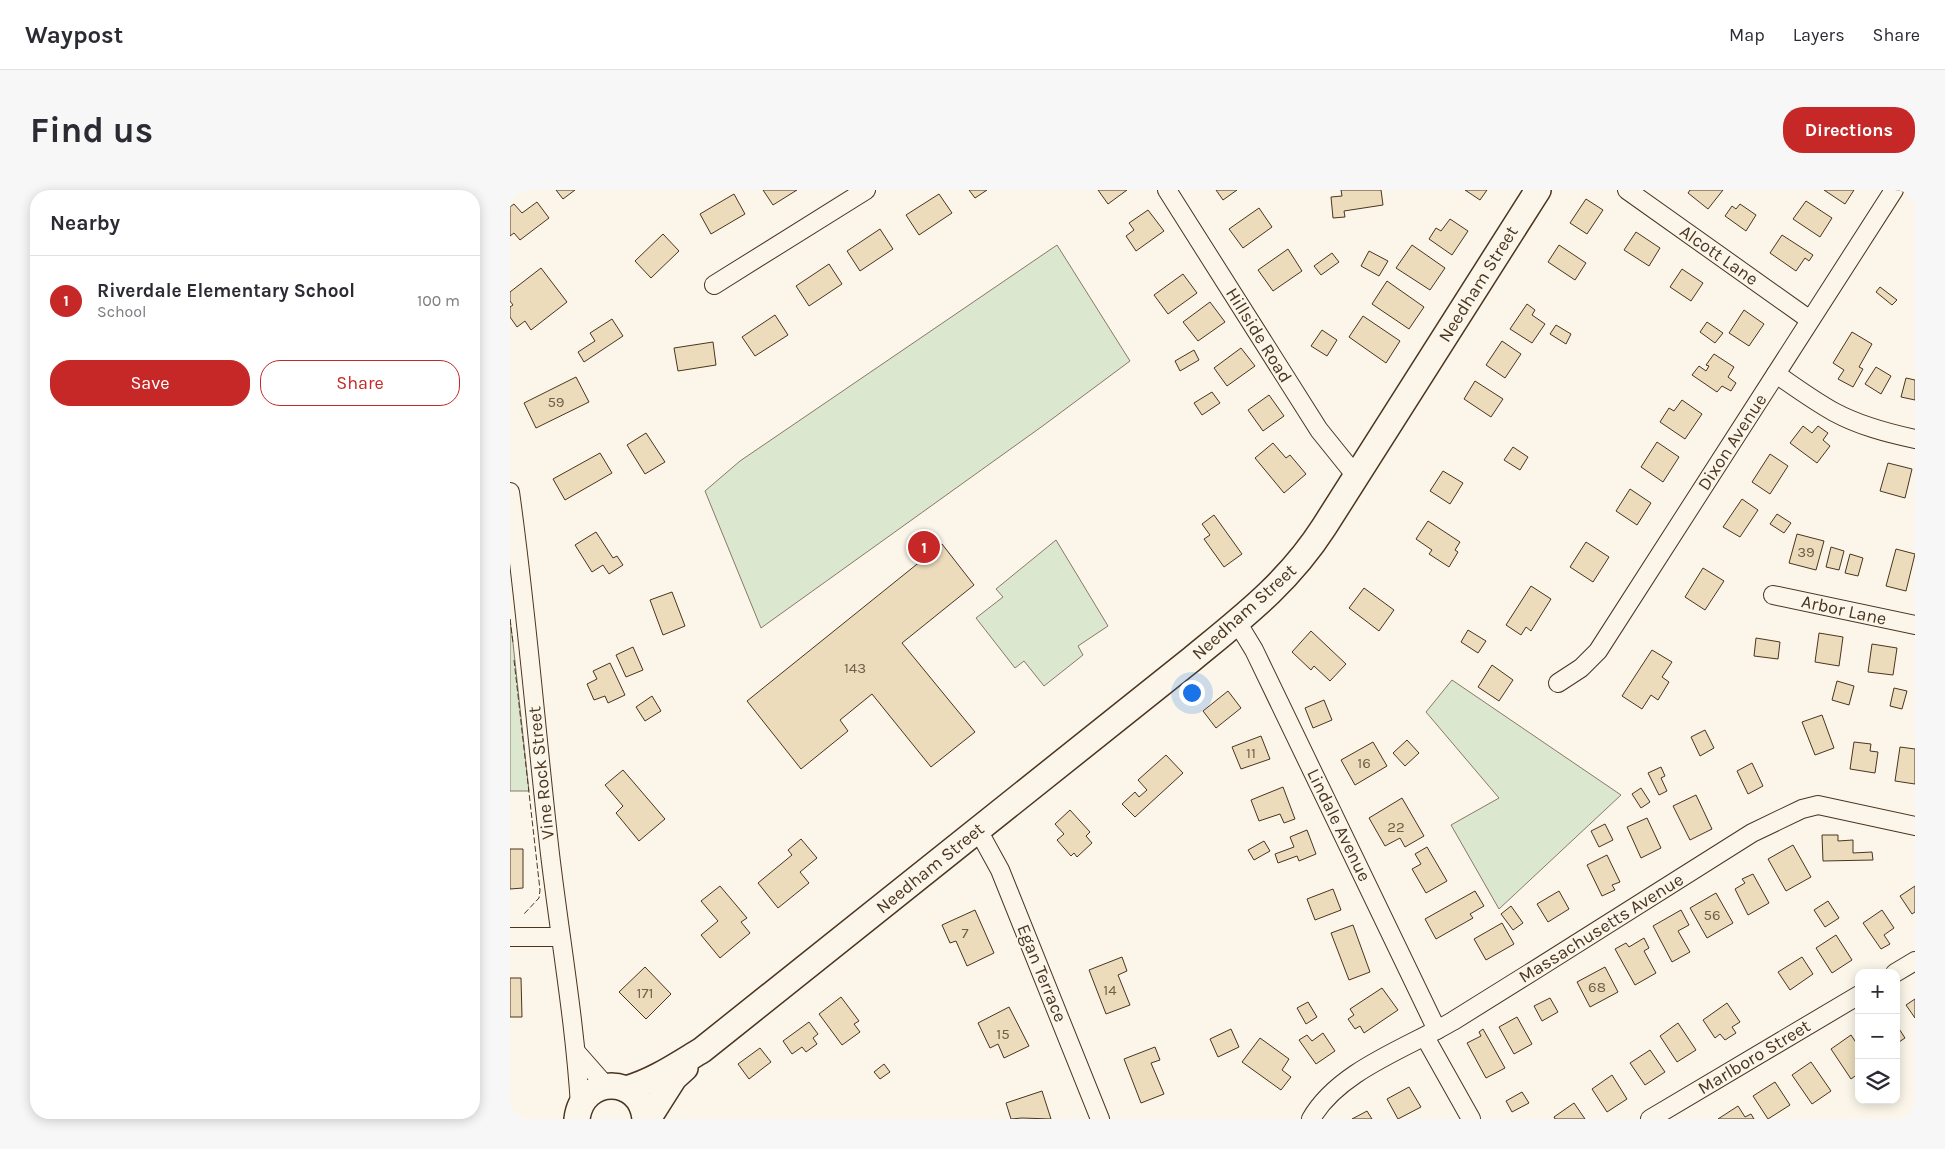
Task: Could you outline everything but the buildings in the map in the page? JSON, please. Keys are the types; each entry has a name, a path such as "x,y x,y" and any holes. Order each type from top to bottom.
{"main road":[{"name":"Needham Street","path":"647,1119 674,1078 702,1050 1237,622 1286,578 1304,557 1538,190"},
{"name":"Needham Street","path":"579,1113 586,1097 595,1090 644,1084 702,1050"},
{"path":"616,1087 634,1094 641,1102 647,1119"}],"street":[{"path":"714,285 866,190"},
{"name":"Hillside Road","path":"1167,190 1319,430 1356,476"},
{"name":"Alcott Lane","path":"1627,190 1810,320"},
{"name":"Dixon Avenue","path":"1558,683 1581,668 1598,651 1894,190"},
{"path":"1776,374 1834,412 1886,433 1915,439"},
{"name":"Vine Rock Street","path":"510,492 520,562 538,750 560,937 577,1053 579,1113"},
{"name":"Arbor Lane","path":"1773,594 1915,625"},
{"name":"Lindale Avenue","path":"1237,622 1254,650 1471,1119"},
{"name":"Massachusetts Avenue","path":"1311,1119 1338,1088 1361,1070 1431,1033 1752,833 1802,809 1818,805 1915,826"},
{"name":"Egan Terrace","path":"978,830 1000,870 1100,1119"},
{"path":"510,937 560,937"},
{"path":"1900,970 1915,961"},
{"name":"Marlboro Street","path":"1650,1119 1855,997"},
{"path":"577,1053 616,1087"}],"green space":[{"path":"1057,245 1130,361 761,628 705,491 740,461"},
{"path":"1056,540 1108,626 1078,646 1083,655 1044,686 1024,661 1015,668 976,618 1003,597 996,589"},
{"path":"510,619 513,643 529,791 510,791"},
{"path":"1452,680 1621,795 1499,909 1451,825 1499,798 1426,712"}],"fence":[{"path":"510,619 513,643"},
{"path":"514,660 540,890 539,898 524,914"}],"place":[{"name":"Riverdale Elementary School","path":"924,547"}]}
